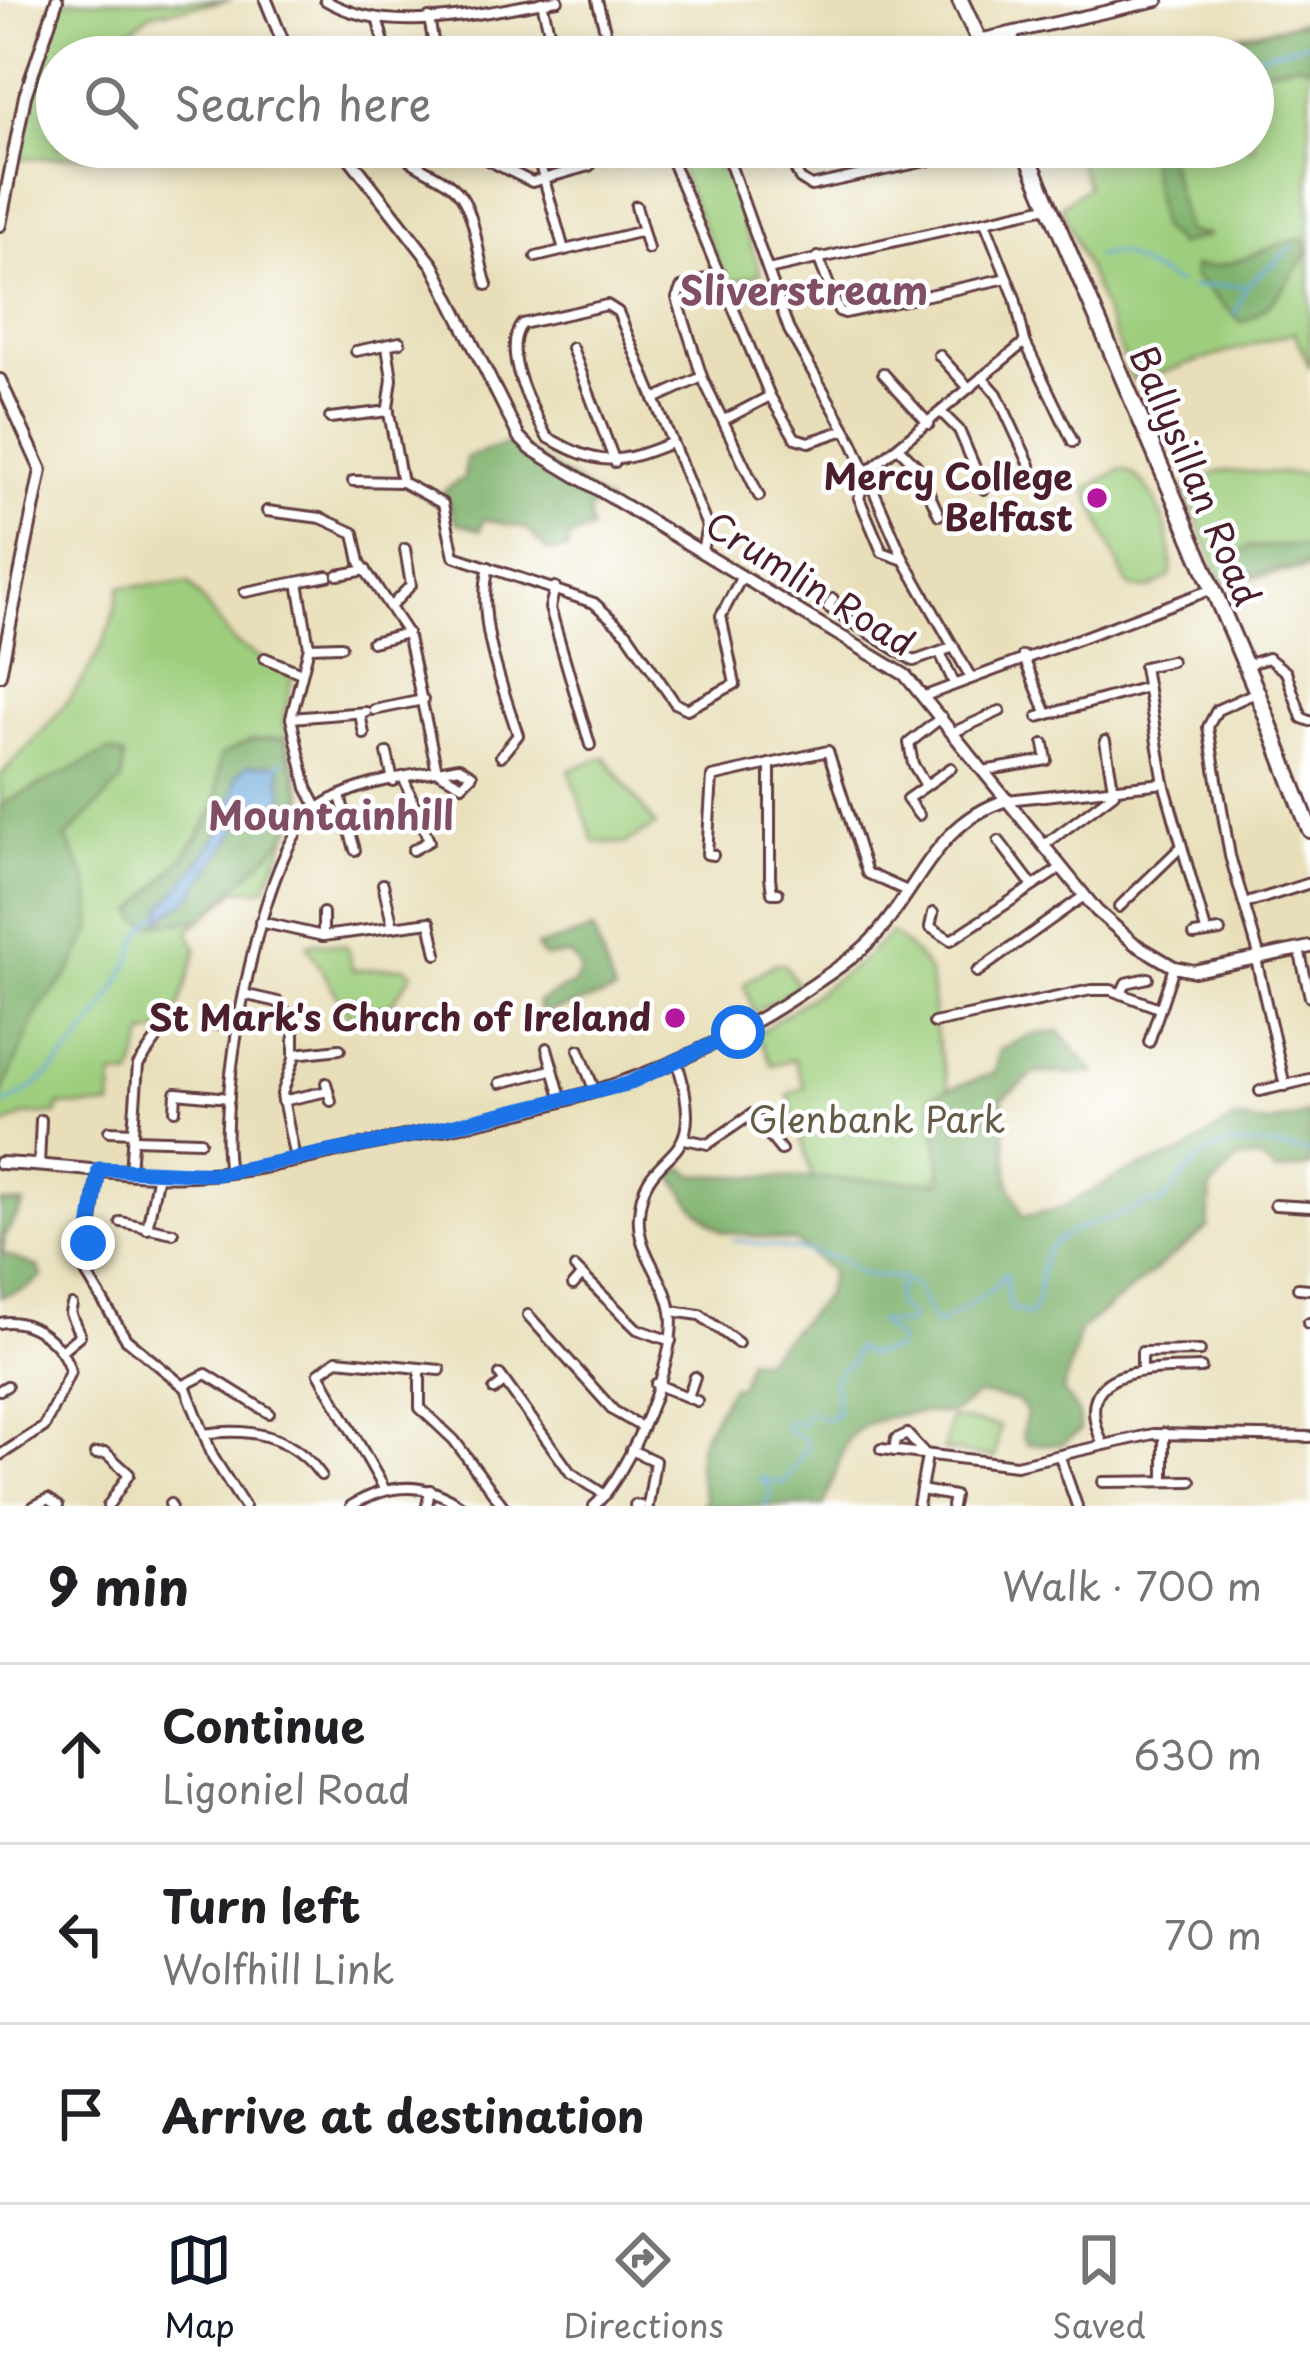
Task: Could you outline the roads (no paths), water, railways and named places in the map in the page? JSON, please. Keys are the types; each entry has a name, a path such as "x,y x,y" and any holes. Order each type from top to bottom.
{"highway":[{"path":"960,0 978,36"},
{"name":"Ballysillan Road","path":"1033,168 1257,692 1310,830"}],"main road":[{"path":"45,36 57,0"},
{"path":"266,0 281,36"},
{"path":"998,36 1158,0"},
{"path":"1014,36 1026,30"},
{"path":"0,225 36,63"},
{"name":"Crumlin Road","path":"357,168 433,265 520,437 531,449 864,646 925,696 1084,896 1128,939 1174,967"},
{"path":"0,380 41,470 0,675"},
{"path":"0,1163 158,1173 229,1172 562,1102 678,1065 754,1023 858,952 946,836 1007,800"},
{"path":"1174,967 1193,970 1304,948"}],"street":[{"path":"326,0 377,18 429,18 558,0"},
{"path":"597,0 606,36"},
{"path":"542,2 550,36"},
{"path":"377,18 382,36"},
{"path":"429,18 432,36"},
{"path":"424,168 445,179 464,201 487,285"},
{"path":"499,168 521,180 582,168"},
{"path":"540,168 564,250"},
{"path":"675,168 770,396 801,441 845,430"},
{"path":"732,168 789,330 867,472 904,560 970,676"},
{"path":"795,168 811,186 894,168"},
{"path":"636,206 648,249"},
{"path":"768,270 1048,206"},
{"path":"985,222 1025,342 1073,442"},
{"path":"536,256 643,231"},
{"path":"818,257 839,311 845,313 1006,278"},
{"path":"721,273 681,288 677,298 702,376 759,496"},
{"path":"671,443 616,464 575,453 547,437 515,352 522,325 608,305 618,312 706,526 702,551"},
{"path":"356,351 400,342"},
{"path":"904,560 882,552 860,498 867,472 1025,342"},
{"path":"387,346 389,411 402,482"},
{"path":"572,348 616,464"},
{"path":"939,355 969,388"},
{"path":"883,373 929,424"},
{"path":"654,399 702,376"},
{"path":"982,376 997,394 1030,465"},
{"path":"724,420 770,396"},
{"path":"330,418 389,411"},
{"path":"942,412 959,430 984,489"},
{"path":"900,449 916,466 939,515"},
{"path":"353,481 402,482 443,504 451,524 451,548 459,559 555,586 610,616 675,703 687,709 730,691 735,684 721,616 742,575"},
{"path":"229,1172 224,1140 229,1098 260,922 296,834 318,809 340,796 437,771 407,633 393,604 366,570 350,529 321,518 267,511"},
{"path":"393,604 410,589 405,549"},
{"path":"489,567 484,584 488,617 518,735 501,756"},
{"path":"245,592 366,570"},
{"path":"298,582 309,646 291,718 307,788 318,809"},
{"path":"555,586 550,608 590,745"},
{"path":"925,696 1210,590"},
{"path":"833,599 828,607 914,662 954,647"},
{"path":"372,642 407,633"},
{"path":"309,646 341,646"},
{"path":"941,655 954,682"},
{"path":"1023,656 1043,715 1147,687"},
{"path":"265,658 301,674"},
{"path":"1245,665 1268,658 1286,672 1302,718 1310,721"},
{"path":"1171,661 1144,668 1164,783 1206,931"},
{"path":"1257,692 1209,716 1212,768 1285,1086"},
{"path":"291,718 367,712 423,700"},
{"path":"954,732 1000,711"},
{"path":"364,734 367,712"},
{"path":"926,784 913,764 909,743 942,717"},
{"path":"1043,845 1112,796 1105,741"},
{"path":"983,771 1047,760 1044,744"},
{"path":"713,855 706,854 711,782 825,750 833,756 867,873 907,891"},
{"path":"387,753 429,841 413,850"},
{"path":"770,764 770,878 772,893 778,893"},
{"path":"919,814 907,799 951,768"},
{"path":"1007,800 1164,783"},
{"path":"340,796 355,850"},
{"path":"999,841 1033,886"},
{"path":"1119,907 1181,847"},
{"path":"933,914 930,927 952,945 1061,868"},
{"path":"1244,904 1310,883"},
{"path":"383,884 393,927"},
{"path":"977,972 1084,896"},
{"path":"323,913 323,936"},
{"path":"260,922 323,936 430,922 436,954"},
{"path":"1194,935 1220,931"},
{"path":"1304,948 1310,997"},
{"path":"1149,1042 1174,967"},
{"path":"1121,994 1126,983 1146,982"},
{"path":"934,1023 1091,990 1121,994 1159,1008"},
{"path":"247,994 270,998 288,1010 296,1029 295,1054 282,1101 295,1159"},
{"path":"208,1024 242,1026"},
{"path":"130,1171 138,1065 156,1040"},
{"path":"547,1048 562,1102"},
{"path":"295,1054 340,1049"},
{"path":"579,1050 595,1093"},
{"path":"594,1506 632,1450 671,1341 671,1312 644,1249 638,1220 652,1176 686,1139 690,1124 678,1065"},
{"path":"500,1083 551,1070"},
{"path":"1260,1091 1310,1079"},
{"path":"282,1101 328,1092"},
{"path":"175,1110 176,1093 229,1098"},
{"path":"686,1139 708,1144 752,1114 781,1150"},
{"path":"39,1166 41,1120"},
{"path":"109,1131 174,1144 200,1141"},
{"path":"99,1169 85,1270 126,1339 184,1385 244,1506"},
{"path":"147,1229 158,1173"},
{"path":"1275,1205 1310,1207"},
{"path":"121,1222 173,1233"},
{"path":"573,1285 579,1272 637,1329 671,1341"},
{"path":"1298,1288 1310,1289"},
{"path":"62,1350 80,1335 70,1313 72,1306"},
{"path":"671,1312 700,1315 738,1345"},
{"path":"530,1322 614,1412 640,1426"},
{"path":"0,1323 25,1325 62,1350 70,1372 47,1422 0,1455"},
{"path":"1142,1370 1142,1352 1200,1351"},
{"path":"385,1490 319,1373 338,1360 440,1370"},
{"path":"1102,1443 1094,1420 1098,1397 1114,1378 1142,1370 1201,1368"},
{"path":"420,1370 420,1408 454,1440 503,1506"},
{"path":"184,1385 206,1374 268,1413"},
{"path":"656,1384 692,1399 695,1377"},
{"path":"494,1390 502,1379 570,1472 605,1495"},
{"path":"204,1433 244,1430 302,1450 319,1472 304,1478"},
{"path":"1163,1481 1164,1433"},
{"path":"881,1449 993,1466 1060,1457 1102,1443 1164,1433 1310,1437"},
{"path":"894,1450 896,1439 907,1434 927,1456"},
{"path":"632,1450 655,1462 641,1506"},
{"path":"95,1454 106,1453 129,1474 108,1506"},
{"path":"918,1506 927,1456"},
{"path":"1060,1457 1077,1506"},
{"path":"1102,1482 1191,1481"},
{"path":"351,1506 385,1490 430,1490 461,1506"},
{"path":"427,1506 430,1490"},
{"path":"921,1490 954,1496 952,1506"},
{"path":"34,1506 49,1498 58,1506"}],"water":[{"path":"248,765 279,765 284,799 244,820 190,898 160,920 162,908 219,832 237,775"}],"waterway":[{"path":"1274,51 1310,42"},
{"path":"1191,287 1247,285 1292,248"},
{"path":"1095,256 1118,253 1178,284"},
{"path":"1236,314 1245,288"},
{"path":"275,767 285,760"},
{"path":"0,1106 39,1083 74,1049 116,989 142,932 160,915"},
{"path":"734,1240 815,1253 843,1261 860,1274 900,1278 916,1287 936,1326 995,1288 1005,1273 1010,1308 1029,1315 1037,1301 1047,1252 1066,1234 1150,1202 1159,1205 1197,1161 1225,1147 1253,1145 1310,1153"},
{"path":"765,1506 771,1489 760,1478 784,1484 807,1447 805,1439 785,1429 788,1421 802,1425 805,1415 816,1413 826,1419 838,1414 834,1380 840,1369 851,1364 855,1348 868,1355 896,1350 899,1341 877,1321 907,1325 911,1315 897,1307 896,1290 903,1284"}],"place":[{"name":"Mercy College Belfast","path":"1097,498"},
{"name":"St Mark's Church of Ireland","path":"675,1018"}],"district":[{"name":"Sliverstream","path":"804,291"},
{"name":"Mountainhill","path":"331,816"}],"park label":[{"name":"Glenbank Park","path":"877,1120"}]}
